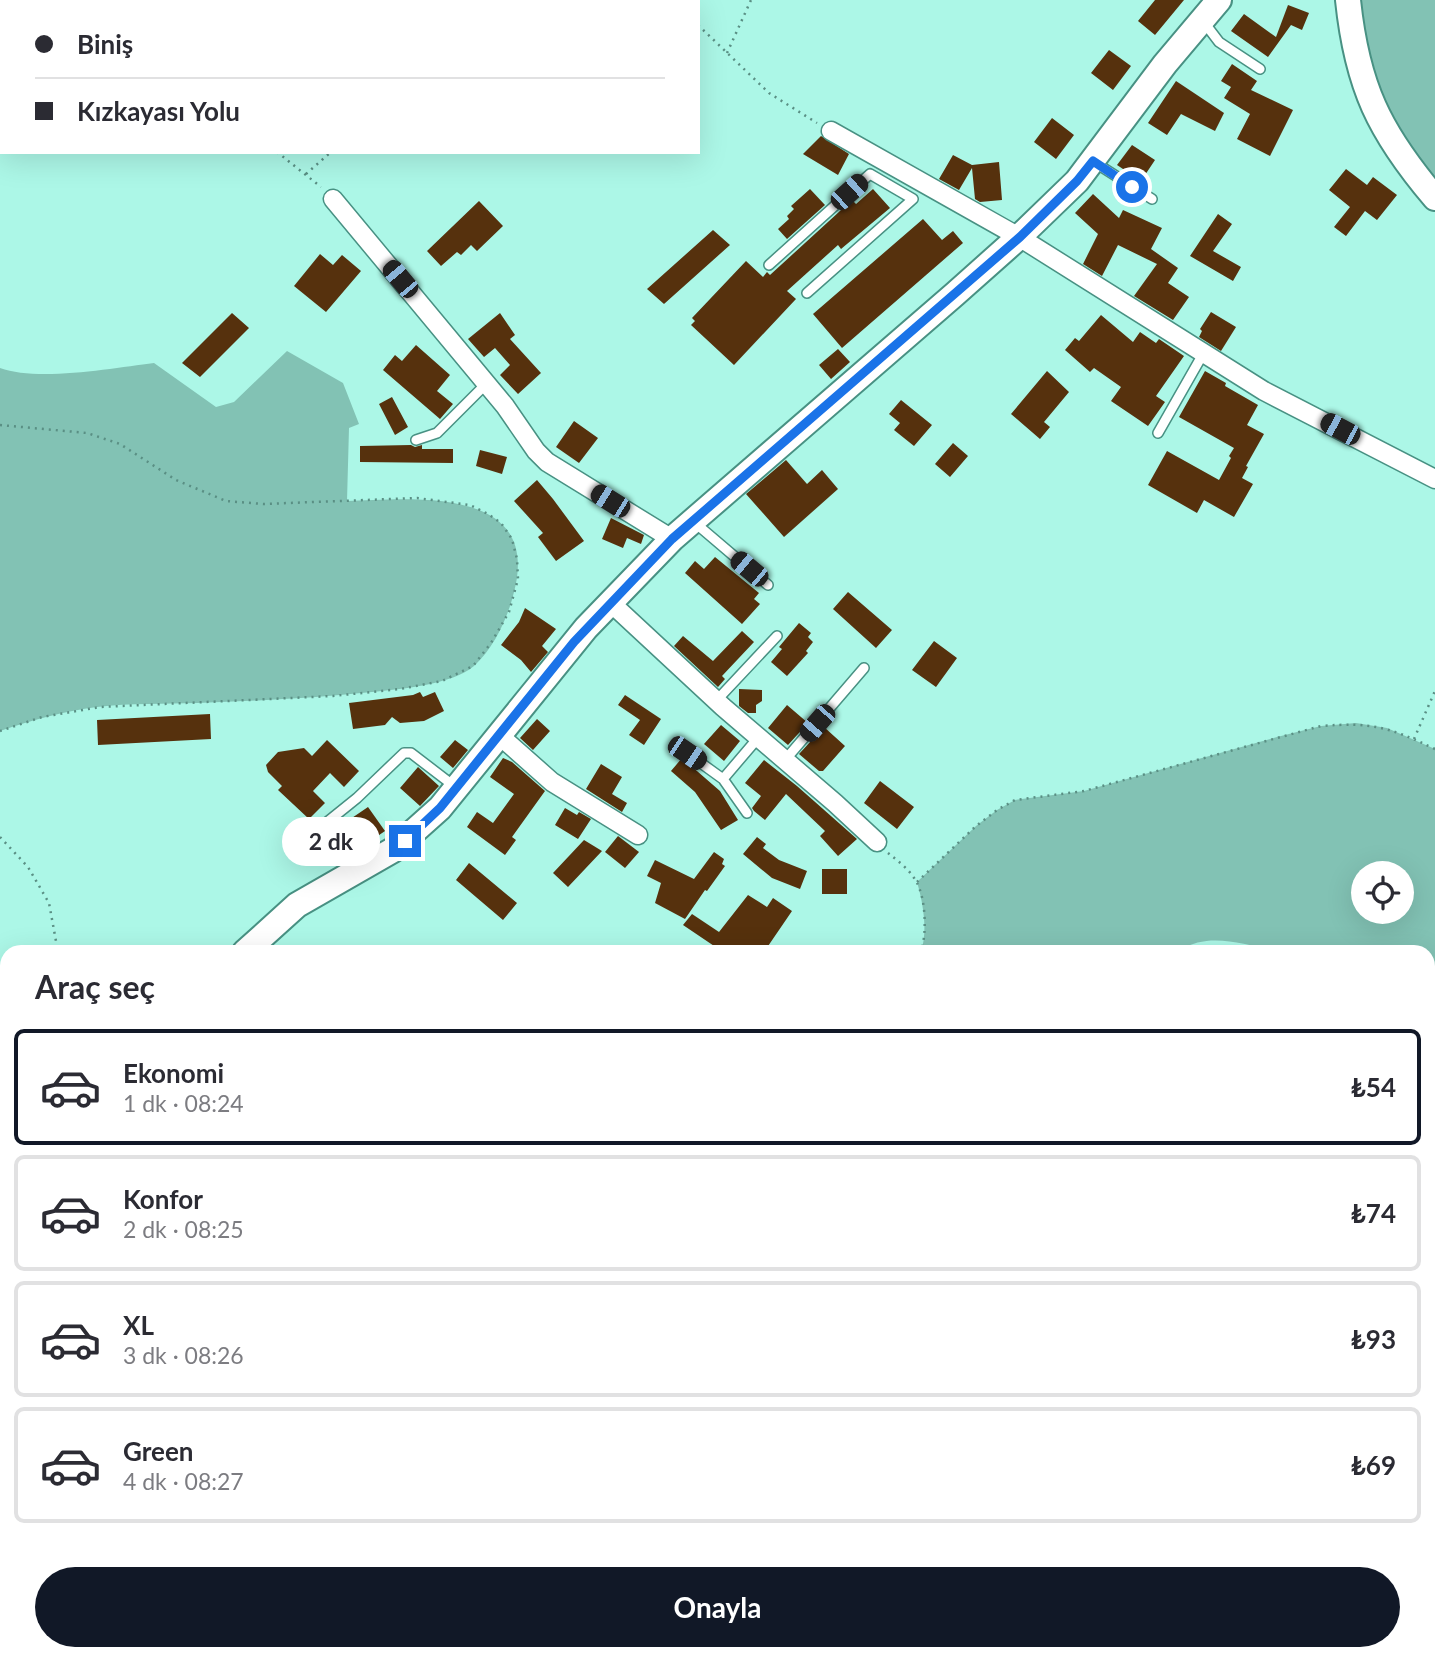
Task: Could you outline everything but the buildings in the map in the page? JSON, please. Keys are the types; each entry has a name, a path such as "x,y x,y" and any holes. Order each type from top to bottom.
{"street":[{"path":"251,945 298,905 393,850 416,831 456,788 550,671 672,539 1020,237 1077,181 1165,64 1219,0"},
{"path":"1348,0 1359,69 1375,113 1399,153 1435,198"},
{"path":"831,131 1020,237 1264,391 1435,479"},
{"path":"333,199 505,406 536,451 547,462 672,539"},
{"path":"611,603 716,701 877,842"},
{"path":"499,735 552,782 639,835"}],"lane":[{"path":"1202,19 1219,43 1260,69"},
{"path":"769,265 870,174 871,154"},
{"path":"1093,161 1152,199"},
{"path":"807,293 913,199 870,174"},
{"path":"1158,433 1203,354"},
{"path":"416,440 437,433 486,384"},
{"path":"692,521 768,585"},
{"path":"716,701 777,636"},
{"path":"785,760 864,668"},
{"path":"723,779 758,738"},
{"path":"321,827 357,798 404,753 411,753 456,788"},
{"path":"687,753 723,779 747,813"}],"path":[{"path":"727,53 751,0"},
{"path":"700,27 769,93 831,131"},
{"path":"280,154 333,199"},
{"path":"306,174 329,154"},
{"path":"0,425 86,433 109,440 152,462 176,480 226,501 263,504 418,498 470,505 501,523 512,539 517,559 517,579 509,612 491,643 473,666 442,681 400,689 333,696 100,707 42,717 0,731"},
{"path":"1414,739 1435,691"},
{"path":"917,882 976,826 1015,800 1084,791 1321,726 1356,723 1387,728 1435,749"},
{"path":"0,838 28,867 49,903 57,945"},
{"path":"877,842 906,868 917,882 924,920 923,945"}],"shaded area":[{"path":"1348,0 1435,0 1435,198 1406,161"},
{"path":"287,351 343,383 359,424 349,428 347,501 404,499 465,506 491,516 509,532 518,557 514,592 504,622 488,650 474,666 452,678 411,687 285,699 97,707 48,716 0,731 0,368 34,374 55,374 154,363 216,407 234,402"},
{"path":"1356,723 1387,728 1435,749 1435,945 1250,945 1207,941 1192,945 922,945 924,917 917,882 976,826 1015,800 1084,791 1321,726"}],"route":[{"path":"405,841 440,808 586,628 672,539 1020,237 1077,181 1093,161 1132,187"}]}
